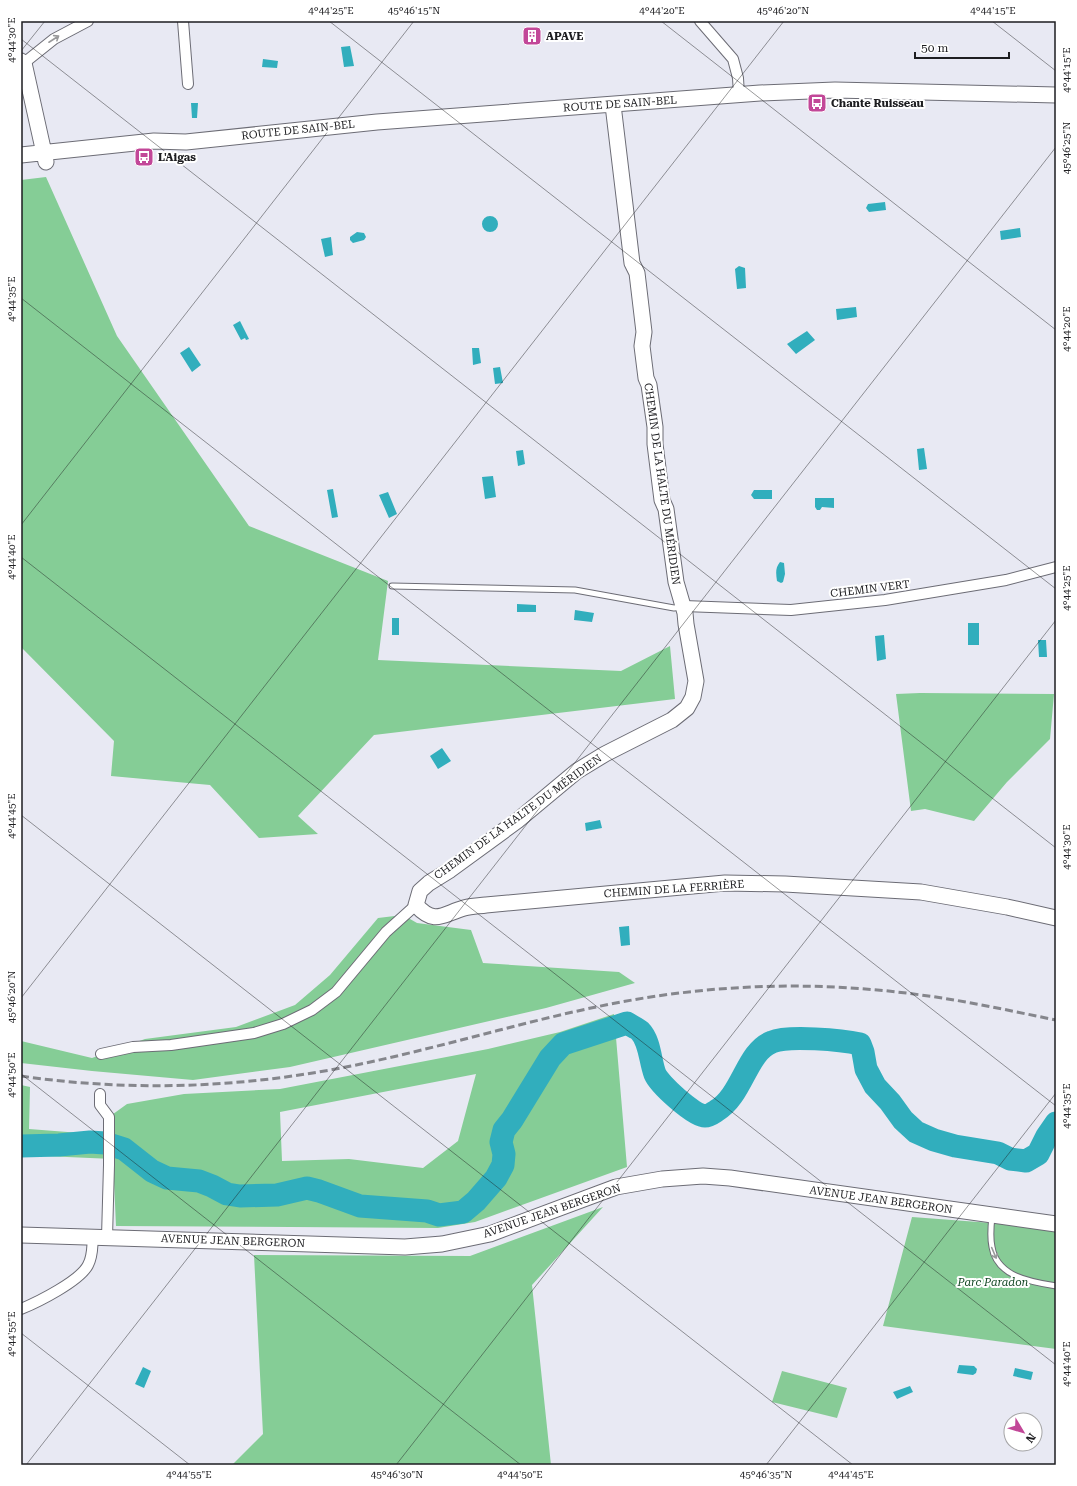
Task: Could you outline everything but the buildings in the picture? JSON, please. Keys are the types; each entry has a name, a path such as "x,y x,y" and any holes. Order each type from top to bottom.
{"street":[{"path":"44,157 23,62 54,39 88,21"},
{"path":"183,21 188,84"},
{"path":"700,21 733,59 738,78 739,95"},
{"name":"ROUTE DE SAIN-BEL","path":"21,165 44,157 154,141 186,142 378,122 739,95 835,90 1056,95"},
{"name":"CHEMIN DE LA HALTE DU MÉRIDIEN","path":"100,1054 133,1047 170,1045 254,1033 283,1024 312,1010 336,992 386,932 416,906 420,891 429,883 450,870 517,821 577,771 605,754 672,720 687,708 693,697 696,681 684,606 680,598 676,582 666,509 662,500 655,444 655,428 642,346 644,332 637,274 632,262 613,105"},
{"name":"ROUTE DE SAIN-BEL","path":"21,155 44,157"},
{"name":"CHEMIN VERT","path":"684,606 791,610 885,600 1006,580 1056,567"},
{"name":"CHEMIN DE LA FERRIÈRE","path":"416,906 427,916 435,917 448,915 464,908 486,905 725,883 784,884 921,892 1007,907 1056,918"},
{"path":"21,1309 78,1278 88,1266 100,1237 109,1165 109,1117 100,1105 100,1094"},
{"name":"AVENUE JEAN BERGERON","path":"21,1235 405,1247 442,1244 490,1234 616,1187 662,1179 703,1176 730,1178 1056,1224"}],"lane":[{"path":"392,586 575,590 674,608 684,606"},
{"path":"992,1215 991,1246 1001,1266 1018,1278 1056,1286"}],"green space":[{"path":"46,177 117,336 249,526 388,581 378,660 621,671 670,646 675,699 374,735 298,816 318,834 259,838 210,785 111,776 114,741 21,647 21,180"},
{"path":"896,694 1054,694 1050,739 1007,782 974,821 925,809 911,811"},
{"path":"403,915 417,923 471,930 483,963 619,972 635,983 546,1008 290,1067 193,1080 21,1063 21,1041 92,1058 145,1039 236,1027 295,1005 330,975 378,918"},
{"path":"614,1014 627,1167 475,1222 438,1228 116,1226 113,1159 21,1155 21,1085 30,1087 29,1129 106,1135 109,1117 127,1104 184,1094 280,1089 488,1049 560,1032","holes":["476,1074 458,1141 423,1168 349,1159 282,1161 280,1112"]},
{"path":"603,1207 532,1285 551,1465 232,1465 263,1434 254,1255 470,1256"},
{"name":"Parc Paradon","path":"912,1217 1056,1228 1056,1349 883,1326"},
{"path":"782,1371 847,1388 837,1418 772,1402"}],"water":[{"path":"350,46 354,66 344,67 341,47"},
{"path":"263,59 278,61 277,68 262,67"},
{"path":"191,103 198,103 197,118 192,118"},
{"path":"885,202 886,210 869,212 866,208 868,204"},
{"path":"490,216 497,221 498,224 493,231 490,232 483,227 482,224 487,217"},
{"path":"1020,228 1021,237 1001,240 1000,231"},
{"path":"357,232 364,233 366,237 364,240 353,243 350,240 350,237"},
{"path":"331,237 333,255 325,257 321,239"},
{"path":"739,266 745,268 746,288 737,289 735,269"},
{"path":"856,307 857,317 837,320 836,309"},
{"path":"240,321 249,339 246,340 245,338 241,340 233,325"},
{"path":"807,331 815,340 796,354 787,344"},
{"path":"189,347 201,365 192,372 180,353"},
{"path":"472,348 479,348 481,363 473,365"},
{"path":"500,367 503,383 495,384 493,368"},
{"path":"924,448 927,469 919,470 917,449"},
{"path":"523,450 525,464 518,466 516,451"},
{"path":"493,476 496,497 485,499 482,477"},
{"path":"333,489 338,517 332,518 327,490"},
{"path":"754,490 772,490 772,499 754,499 751,495"},
{"path":"388,492 397,514 389,518 379,495"},
{"path":"815,498 834,498 834,508 822,507 820,510 817,510 815,507"},
{"path":"780,562 784,563 785,574 783,582 781,583 777,581 776,573"},
{"path":"517,604 536,605 536,612 517,612"},
{"path":"575,610 594,613 592,622 574,620"},
{"path":"392,618 399,618 399,635 392,635"},
{"path":"968,623 979,623 979,645 968,645"},
{"path":"884,635 886,659 877,661 875,636"},
{"path":"1038,640 1046,640 1047,657 1039,657"},
{"path":"442,748 451,761 438,769 430,756"},
{"path":"600,820 602,828 586,831 585,823"},
{"path":"629,926 630,945 621,946 619,927"},
{"path":"959,1365 974,1366 977,1369 976,1373 973,1375 957,1373"},
{"path":"143,1367 151,1371 144,1388 135,1384"},
{"path":"1015,1368 1033,1372 1031,1380 1013,1376"},
{"path":"910,1386 913,1392 897,1399 893,1392"}],"waterway":[{"path":"21,1146 59,1145 90,1142 105,1143 124,1149 152,1171 167,1178 199,1181 227,1194 240,1196 277,1195 307,1188 360,1206 427,1211 439,1215 463,1212 476,1201 496,1178 503,1165 504,1154 501,1142 504,1130 512,1120 550,1058 563,1044 627,1023 639,1030 646,1040 653,1069 658,1079 677,1099 700,1115 708,1116 725,1104 739,1085 750,1064 763,1047 780,1040 802,1039 841,1041 860,1044 866,1069 875,1086 890,1102 903,1120 916,1132 934,1140 955,1146 998,1153 1010,1159 1026,1161 1038,1154 1047,1136 1056,1123"}],"railway":[{"path":"21,1076 62,1081 145,1086 228,1083 269,1079 351,1066 556,1016 638,999 710,990 771,986 831,987 891,991 955,1000 1056,1020"}],"place":[{"name":"APAVE","path":"532,36"},
{"name":"Chante Ruisseau","path":"817,103"},
{"name":"L'Aigas","path":"144,157"}]}
